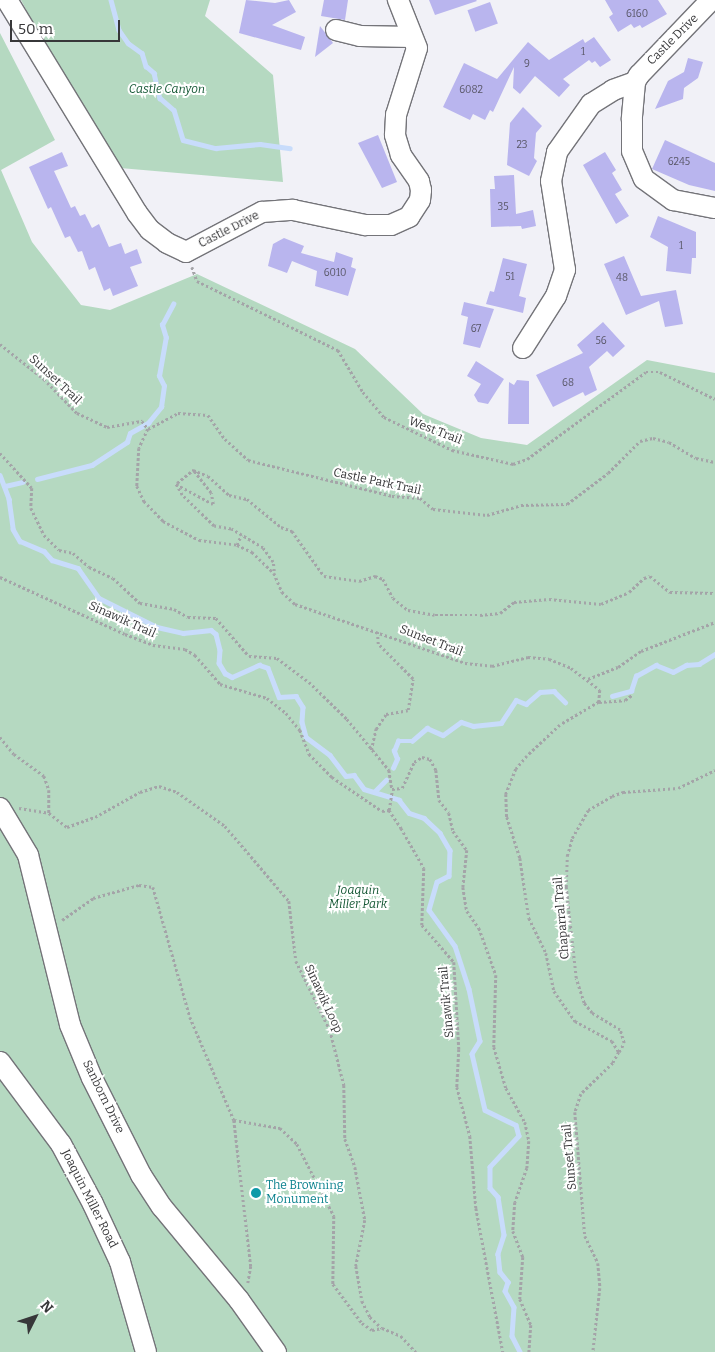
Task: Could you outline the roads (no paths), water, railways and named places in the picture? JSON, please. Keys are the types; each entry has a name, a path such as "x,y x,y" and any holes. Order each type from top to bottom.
{"street":[{"name":"Castle Drive","path":"7,0 137,213 150,230 166,243 186,252 262,212 293,210 366,225 391,225 409,217 420,200 421,190 419,181 401,155 395,135 396,115 416,48 398,0"},
{"name":"Castle Drive","path":"635,82 658,51 683,31 711,0"},
{"path":"336,30 360,36 412,37"},
{"path":"523,348 556,296 565,270 551,181 556,152 591,104 635,82 632,151 644,179 673,200 715,208"},
{"name":"Sanborn Drive","path":"3,812 28,855 48,929 70,1025 92,1078 141,1175 191,1245 239,1300 276,1352"},
{"name":"Joaquin Miller Road","path":"0,1062 61,1144 93,1204 120,1262 146,1352"}],"waterway":[{"path":"111,0 119,30 128,43 142,53 146,66 154,73 160,98 174,110 183,140 216,148 260,144 290,148"},
{"path":"37,479 92,465 127,442 130,433 148,423 161,407 164,386 159,376 166,338 162,325 173,304"},
{"path":"0,475 9,499 13,529 20,541 44,551 52,560 78,568 99,598 157,627 183,633 211,630 216,634 220,650 219,663 225,673 232,677 259,665 268,668 279,697 296,696 303,707 302,722 306,737 330,755 346,776 354,775 364,789 399,800 409,813 424,818 440,833 450,850 449,876 437,882 429,910 455,946 469,989 480,1041 472,1054 485,1110 516,1125 519,1136 490,1167 490,1188 498,1197 504,1235 498,1254 500,1272 508,1282 505,1291 514,1307 512,1336 520,1352"},
{"path":"5,486 23,482"},
{"path":"612,696 631,691 636,676 656,665 673,672 686,665 699,664 715,654"},
{"path":"393,768 397,759 394,751 398,741 412,741 427,728 443,735 461,722 473,726 501,723 516,700 526,704 540,692 554,691 565,702"},
{"path":"374,792 386,780"}],"place":[{"name":"The Browning Monument","path":"256,1193"}],"park label":[{"name":"Castle Canyon","path":"167,90"},
{"name":"Joaquin Miller Park","path":"358,898"}]}
